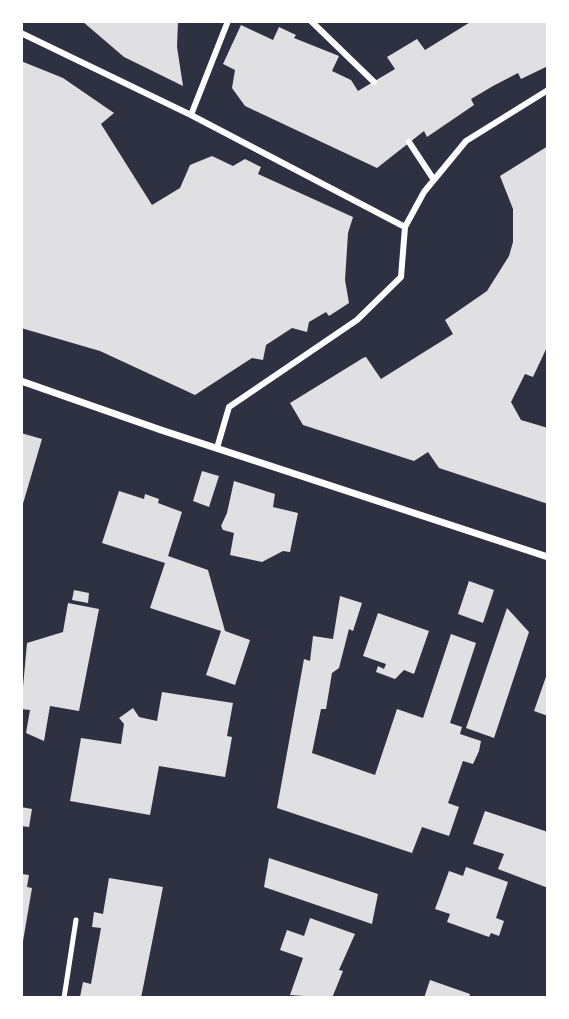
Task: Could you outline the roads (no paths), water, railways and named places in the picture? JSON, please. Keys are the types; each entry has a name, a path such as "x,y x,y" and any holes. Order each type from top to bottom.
{"street":[{"path":"191,115 228,21"},
{"path":"311,21 374,82"},
{"path":"21,33 191,115 405,227"},
{"path":"217,448 229,407 357,320 401,277 405,227 434,180 466,141 548,90"},
{"path":"409,142 434,180"},
{"path":"21,381 548,557"}],"lane":[{"path":"64,998 76,920"}]}
